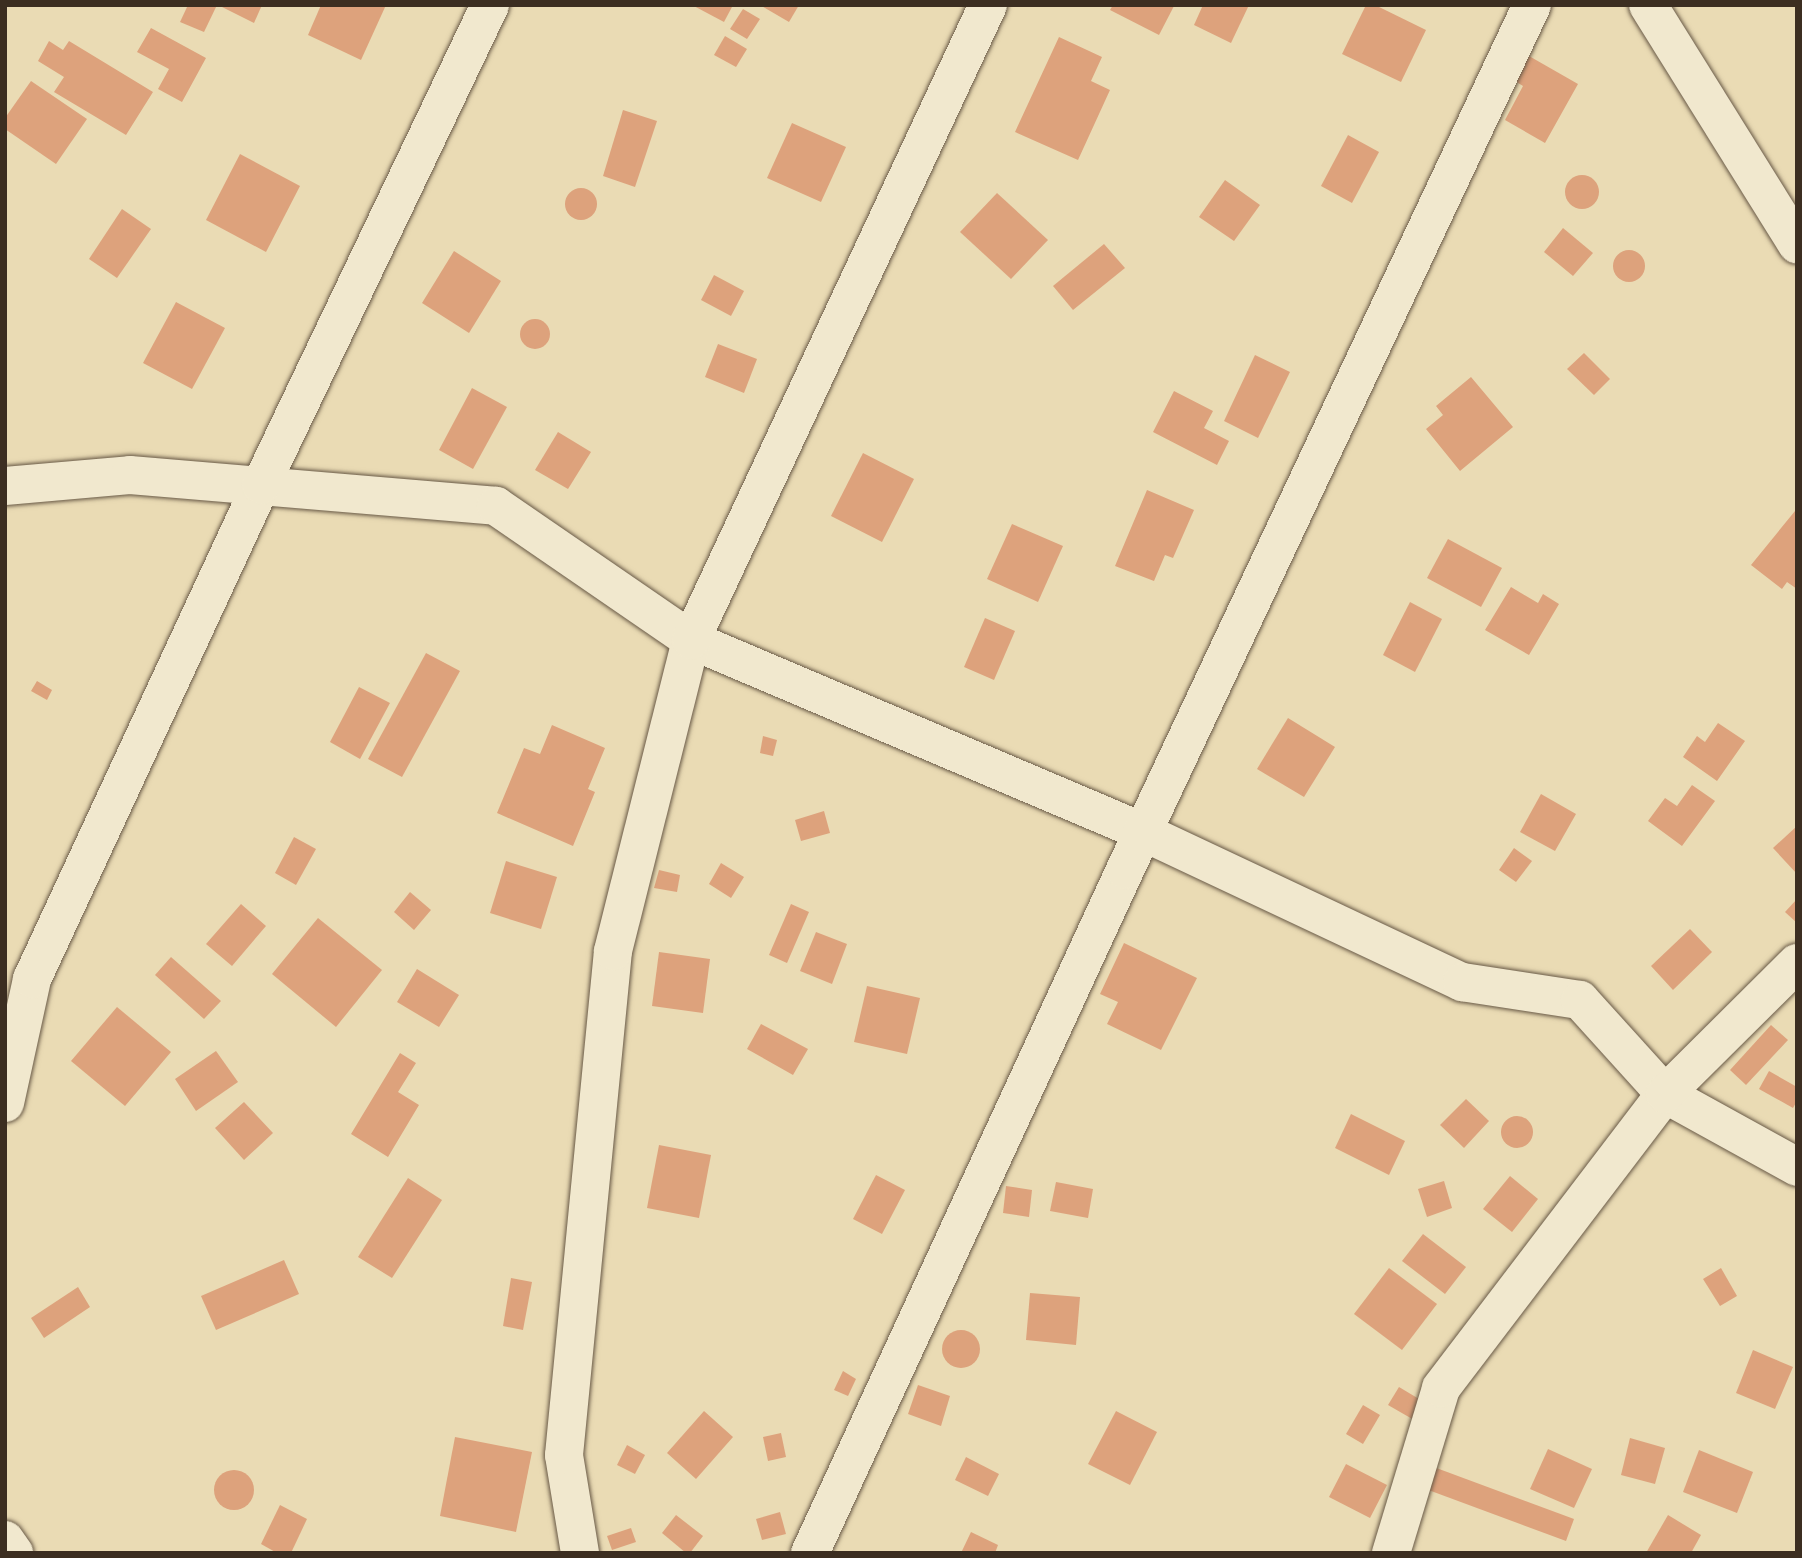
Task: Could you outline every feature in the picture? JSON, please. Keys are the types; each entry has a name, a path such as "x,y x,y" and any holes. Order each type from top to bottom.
{"street":[{"path":"5,1103 32,979 261,485 489,5"},
{"path":"580,1553 564,1455 613,951 691,640 988,5"},
{"path":"810,1553 1143,832 1532,5"},
{"path":"1648,5 1797,244"},
{"path":"5,486 130,475 496,506 691,640 1143,832 1462,982 1580,1000 1665,1094 1797,1167"},
{"path":"1391,1553 1441,1388 1665,1094 1797,963"},
{"path":"5,1540 14,1553"}],"building":[{"path":"188,5 217,5 204,32 180,22"},
{"path":"218,5 262,5 254,23"},
{"path":"321,5 386,5 361,60 308,35"},
{"path":"692,5 733,5 724,22"},
{"path":"760,5 799,5 789,22"},
{"path":"1113,5 1174,6 1159,35 1110,10"},
{"path":"1203,5 1249,5 1231,43 1194,25"},
{"path":"1366,5 1375,5 1426,30 1401,82 1342,54"},
{"path":"743,9 760,19 747,39 730,29"},
{"path":"151,28 206,58 182,102 158,89 169,69 137,52"},
{"path":"725,36 747,49 736,67 714,55"},
{"path":"1059,37 1102,57 1091,81 1110,90 1078,160 1015,132"},
{"path":"49,41 63,50 69,41 153,92 126,135 54,92 64,77 38,61"},
{"path":"1529,56 1578,84 1545,143 1505,120 1523,86 1515,81"},
{"path":"31,81 87,119 56,164 5,129 5,118"},
{"path":"623,110 657,121 635,187 603,176"},
{"path":"792,123 846,147 821,202 767,178"},
{"path":"1348,135 1379,152 1352,203 1321,186"},
{"path":"240,154 300,186 266,252 206,220"},
{"path":"1582,175 1594,180 1599,192 1594,204 1582,209 1570,204 1565,192 1570,180"},
{"path":"1225,180 1260,205 1234,241 1199,217"},
{"path":"581,188 592,193 597,204 592,215 581,220 570,215 565,204 570,193"},
{"path":"997,193 1048,240 1011,279 960,232"},
{"path":"122,209 151,229 117,278 89,259"},
{"path":"1563,228 1593,253 1573,276 1544,252"},
{"path":"1104,244 1125,268 1073,310 1053,286"},
{"path":"1629,250 1640,255 1645,266 1640,277 1629,282 1618,277 1613,266 1618,255"},
{"path":"454,251 501,281 469,333 422,303"},
{"path":"714,275 744,291 731,316 701,300"},
{"path":"176,302 225,328 192,389 143,363"},
{"path":"535,319 546,323 550,334 546,345 535,349 524,345 520,334 524,323"},
{"path":"718,344 757,359 744,393 705,377"},
{"path":"1584,353 1610,379 1594,395 1567,369"},
{"path":"1255,355 1290,372 1258,438 1224,421"},
{"path":"1471,377 1513,427 1460,471 1426,429 1443,415 1436,406"},
{"path":"472,388 507,407 473,469 439,450"},
{"path":"1174,391 1213,411 1204,428 1229,441 1217,465 1153,432"},
{"path":"558,432 591,452 568,489 535,470"},
{"path":"863,453 914,479 882,542 831,516"},
{"path":"1147,490 1194,510 1173,558 1165,555 1154,581 1115,566"},
{"path":"1795,511 1797,589 1787,582 1782,589 1751,565"},
{"path":"1012,524 1063,546 1038,602 987,579"},
{"path":"1448,539 1502,568 1481,607 1427,578"},
{"path":"1511,587 1538,603 1543,594 1559,604 1529,655 1485,630"},
{"path":"1410,602 1442,619 1415,672 1383,655"},
{"path":"985,618 1015,631 994,680 964,667"},
{"path":"426,653 460,671 402,777 368,759"},
{"path":"37,681 52,690 47,700 31,691"},
{"path":"359,687 390,703 360,759 330,742"},
{"path":"1288,718 1335,747 1304,797 1257,769"},
{"path":"1718,723 1745,741 1717,781 1683,757 1697,736 1705,742"},
{"path":"552,725 605,748 588,789 595,792 573,846 497,813 524,748 540,754"},
{"path":"763,736 777,740 773,756 760,753"},
{"path":"1692,785 1715,801 1682,846 1648,821 1665,798 1677,806"},
{"path":"1541,794 1576,814 1555,851 1520,832"},
{"path":"824,811 830,833 801,841 795,820"},
{"path":"1797,826 1797,874 1773,848"},
{"path":"294,837 316,849 296,885 275,873"},
{"path":"1514,848 1532,861 1516,882 1499,870"},
{"path":"506,861 557,877 541,929 490,913"},
{"path":"721,863 744,877 731,898 709,884"},
{"path":"659,870 680,875 677,892 654,888"},
{"path":"410,892 431,910 414,930 394,912"},
{"path":"1797,899 1797,923 1785,912"},
{"path":"241,904 266,926 232,966 206,944"},
{"path":"791,904 809,912 787,963 769,955"},
{"path":"318,918 382,970 336,1027 272,974"},
{"path":"1690,929 1712,952 1673,990 1651,966"},
{"path":"816,932 847,944 832,984 800,971"},
{"path":"1124,943 1197,978 1161,1050 1107,1024 1118,1002 1100,994"},
{"path":"659,952 710,959 703,1013 652,1006"},
{"path":"171,957 221,1001 204,1019 155,975"},
{"path":"417,969 459,995 439,1027 397,1002"},
{"path":"867,986 920,998 907,1054 854,1042"},
{"path":"117,1007 171,1052 125,1106 71,1061"},
{"path":"761,1024 808,1049 793,1075 747,1049"},
{"path":"1771,1025 1788,1040 1746,1085 1730,1070"},
{"path":"216,1051 238,1082 196,1111 175,1079"},
{"path":"400,1053 416,1063 398,1092 419,1105 388,1157 351,1134"},
{"path":"1769,1071 1797,1087 1797,1101 1793,1108 1759,1089"},
{"path":"1466,1099 1489,1121 1464,1148 1440,1125"},
{"path":"244,1102 273,1133 244,1160 215,1128"},
{"path":"1351,1114 1405,1141 1389,1175 1335,1148"},
{"path":"1517,1116 1529,1120 1533,1132 1529,1144 1517,1148 1505,1144 1501,1132 1505,1120"},
{"path":"659,1145 711,1155 699,1218 647,1208"},
{"path":"876,1175 905,1190 882,1234 853,1219"},
{"path":"1510,1176 1538,1199 1512,1232 1483,1209"},
{"path":"408,1178 442,1200 392,1278 358,1257"},
{"path":"1444,1181 1452,1208 1427,1217 1418,1189"},
{"path":"1056,1182 1093,1189 1088,1218 1050,1211"},
{"path":"1006,1186 1032,1190 1029,1217 1003,1213"},
{"path":"1423,1234 1466,1267 1445,1294 1402,1261"},
{"path":"284,1260 299,1294 216,1330 201,1296"},
{"path":"1389,1268 1437,1304 1402,1350 1354,1314"},
{"path":"1721,1268 1737,1296 1720,1306 1703,1279"},
{"path":"511,1278 532,1282 523,1330 503,1326"},
{"path":"78,1287 90,1307 44,1338 31,1318"},
{"path":"1030,1293 1080,1297 1076,1345 1026,1340"},
{"path":"961,1330 975,1335 980,1349 975,1363 961,1368 947,1363 942,1349 947,1335"},
{"path":"1753,1350 1793,1367 1775,1409 1736,1393"},
{"path":"843,1371 856,1379 848,1396 834,1390"},
{"path":"918,1385 950,1396 941,1426 908,1414"},
{"path":"1399,1387 1424,1402 1414,1420 1388,1405"},
{"path":"1363,1405 1380,1415 1363,1444 1346,1434"},
{"path":"704,1411 733,1437 696,1479 667,1453"},
{"path":"1116,1411 1157,1432 1130,1485 1088,1464"},
{"path":"781,1433 786,1457 768,1461 763,1437"},
{"path":"455,1437 532,1452 516,1532 440,1516"},
{"path":"1630,1438 1665,1448 1655,1484 1621,1475"},
{"path":"627,1445 645,1455 635,1474 617,1465"},
{"path":"1548,1449 1592,1469 1574,1508 1530,1489"},
{"path":"1699,1450 1753,1472 1737,1513 1683,1492"},
{"path":"966,1457 999,1474 988,1496 955,1480"},
{"path":"1346,1464 1387,1485 1370,1518 1329,1497"},
{"path":"1431,1466 1574,1519 1566,1541 1423,1488"},
{"path":"234,1470 242,1471 248,1476 253,1482 253,1498 248,1504 242,1509 234,1510 226,1509 220,1504 215,1498 214,1490 215,1482 220,1476 226,1471"},
{"path":"280,1505 307,1519 291,1553 277,1553 261,1544"},
{"path":"780,1512 786,1534 762,1540 756,1519"},
{"path":"676,1515 703,1536 690,1553 686,1553 662,1533"},
{"path":"1668,1515 1701,1535 1691,1553 1646,1553"},
{"path":"631,1528 636,1542 612,1550 607,1536"},
{"path":"971,1532 998,1545 995,1553 961,1553"}]}
